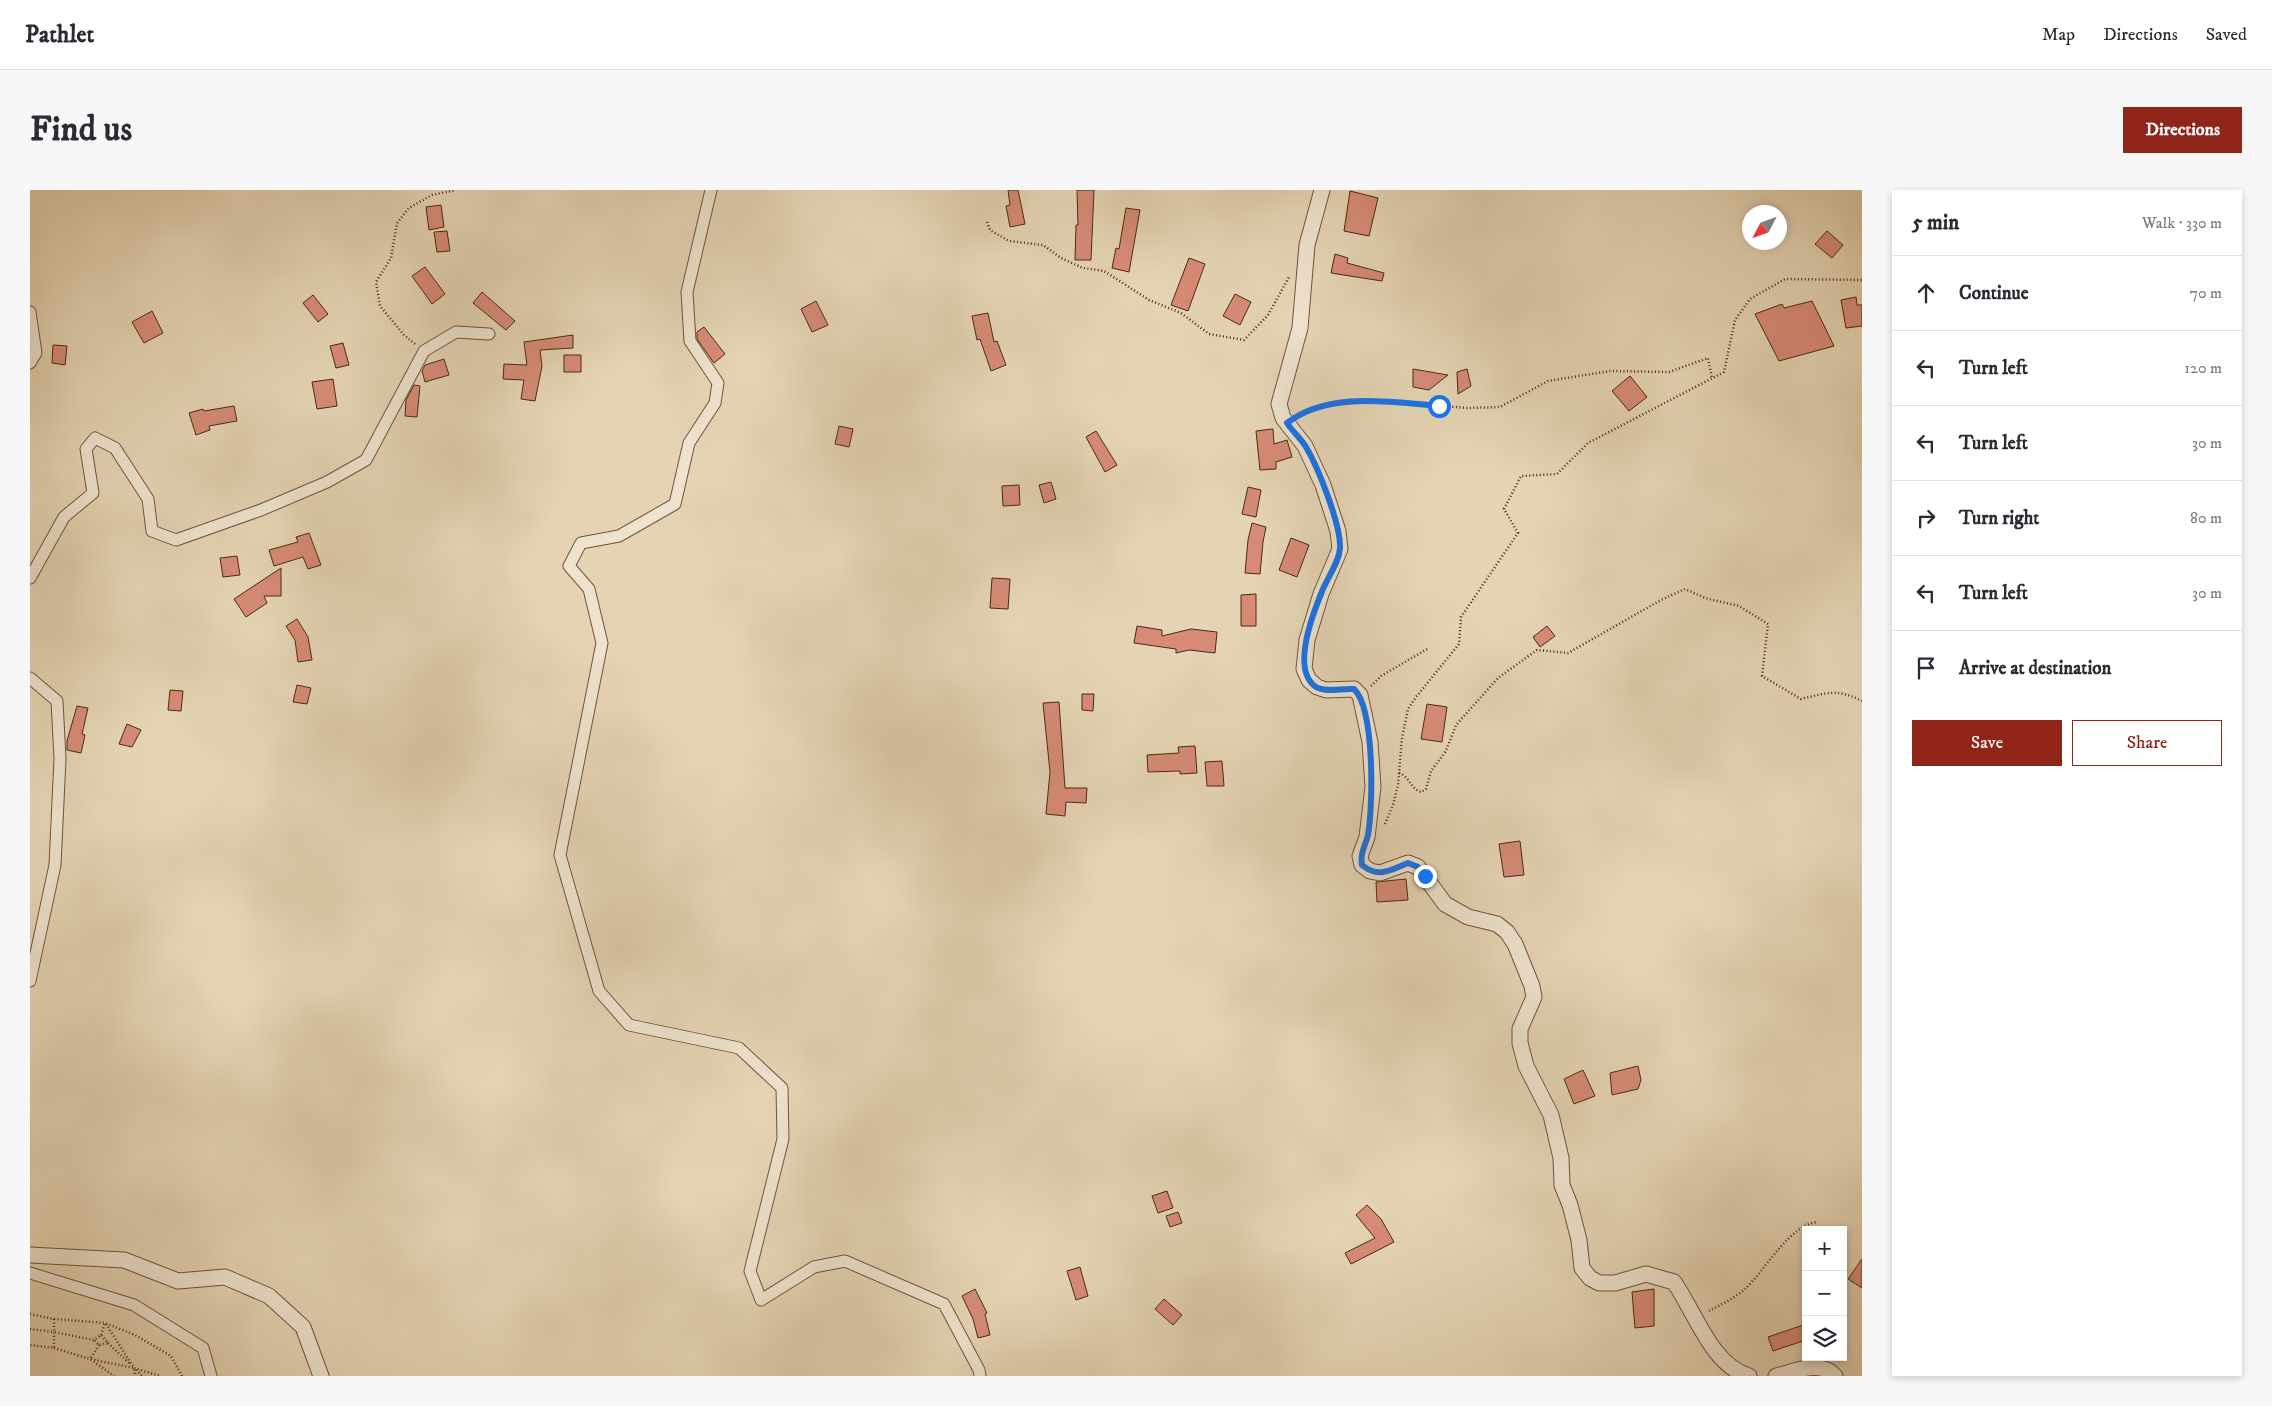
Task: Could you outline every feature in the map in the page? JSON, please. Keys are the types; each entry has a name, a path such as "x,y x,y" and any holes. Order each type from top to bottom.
{"street":[{"path":"711,190 687,292 690,341 718,383 715,403 689,443 675,504 619,536 581,543 569,566 589,589 602,643 560,855 599,991 628,1025 739,1048 782,1088 783,1139 750,1271 761,1300 814,1267 845,1261 944,1304 979,1370 980,1376"},
{"path":"1322,190 1307,245 1300,328 1279,404 1283,418 1305,446 1323,485 1338,531 1340,549 1321,594 1309,631 1304,658 1304,670 1309,680 1317,687 1326,690 1354,689 1360,695 1370,742 1373,787 1367,837 1360,856 1362,865 1370,871 1380,873 1408,863 1418,867 1445,904 1468,917 1497,924 1507,932 1515,944 1532,986 1534,997 1520,1029 1520,1043 1526,1066 1551,1115 1561,1158 1562,1185 1570,1205 1582,1268 1590,1278 1599,1283 1615,1283 1646,1274 1674,1282 1720,1356 1729,1367 1749,1376"},
{"path":"30,312 36,353 30,363"},
{"path":"30,578 64,517 92,493 86,448 95,438 115,448 148,499 152,531 176,540 261,510 327,482 366,460 424,351 456,332 489,334"},
{"path":"30,678 57,700 60,759 55,865 30,980"},
{"path":"30,1255 124,1260 178,1281 225,1277 269,1296 303,1327 321,1376"},
{"path":"30,1273 134,1305 203,1348 211,1376"},
{"path":"1776,1376 1821,1367 1834,1376"}],"path":[{"path":"424,351 404,335 380,306 376,282 392,258 397,223 409,208 432,195 456,190"},
{"path":"987,222 990,230 1009,241 1043,245 1060,258 1083,268 1104,271 1149,300 1181,313 1209,334 1226,338 1244,340 1252,333 1268,315 1291,273"},
{"path":"1367,837 1382,830 1393,805 1408,709 1459,644 1461,617 1518,532 1504,509 1520,476 1557,474 1588,443 1724,372 1735,320 1750,299 1785,279 1862,280"},
{"path":"1287,423 1298,414 1321,406 1345,402 1374,401 1468,408 1500,407 1548,381 1610,371 1669,372 1708,358 1712,378"},
{"path":"1399,773 1406,776 1414,790 1421,792 1426,789 1431,771 1446,751 1456,725 1498,678 1537,650 1568,653 1661,600 1685,589 1705,598 1739,606 1768,624 1762,676 1801,699 1845,692 1862,701"},
{"path":"1360,695 1381,676 1429,648"},
{"path":"1697,1318 1745,1290 1792,1236 1812,1223 1817,1222"},
{"path":"30,1314 54,1319 105,1323 135,1335 171,1356 182,1376"},
{"path":"54,1319 54,1348"},
{"path":"94,1340 101,1334 105,1323"},
{"path":"105,1323 134,1368 135,1376"},
{"path":"30,1329 94,1340 99,1345"},
{"path":"101,1334 142,1376"},
{"path":"90,1359 99,1345 108,1342"},
{"path":"30,1345 54,1348 160,1376"},
{"path":"90,1359 114,1376"}],"building":[{"path":"1008,190 1018,190 1025,224 1010,227 1006,206 1010,205"},
{"path":"1077,190 1094,190 1091,260 1075,260 1076,225 1078,225"},
{"path":"1350,191 1378,198 1369,236 1344,231"},
{"path":"441,205 444,227 429,230 426,207"},
{"path":"1126,208 1140,210 1129,272 1112,268 1116,248 1119,249"},
{"path":"447,231 450,251 437,252 434,232"},
{"path":"1827,231 1843,245 1832,258 1815,244"},
{"path":"1335,254 1348,258 1347,263 1384,273 1382,281 1331,273"},
{"path":"1189,258 1205,264 1188,311 1171,305"},
{"path":"425,267 445,294 432,304 412,276"},
{"path":"482,292 515,321 506,330 473,303"},
{"path":"1235,294 1251,302 1240,325 1223,316"},
{"path":"313,295 328,314 318,322 303,303"},
{"path":"1856,297 1857,305 1862,305 1862,326 1846,328 1841,300"},
{"path":"816,301 828,325 812,332 801,309"},
{"path":"1812,301 1834,346 1779,361 1755,314 1782,304 1784,308"},
{"path":"152,311 163,333 144,343 132,322"},
{"path":"988,313 994,342 997,341 1006,365 991,371 980,339 977,340 972,316"},
{"path":"704,327 725,354 714,363 697,339 697,332"},
{"path":"573,335 573,348 540,350 542,366 535,401 521,399 524,380 503,379 504,364 527,365 524,342"},
{"path":"343,343 349,365 336,368 330,346"},
{"path":"53,345 67,346 65,365 52,363"},
{"path":"564,355 581,355 581,372 564,372"},
{"path":"444,359 449,375 425,382 422,371 425,365"},
{"path":"1413,369 1448,375 1429,390 1413,387"},
{"path":"1467,369 1471,386 1458,394 1457,372"},
{"path":"1630,376 1647,397 1629,411 1612,391"},
{"path":"333,379 337,406 317,409 312,382"},
{"path":"414,385 420,386 417,417 405,416 406,400"},
{"path":"234,406 237,421 209,426 210,430 196,435 189,413 203,409 204,411"},
{"path":"839,426 853,429 849,447 835,444"},
{"path":"1273,429 1274,444 1287,440 1292,457 1276,462 1276,469 1260,470 1256,431"},
{"path":"1096,431 1117,465 1105,472 1086,437"},
{"path":"1051,482 1056,499 1044,503 1039,485"},
{"path":"1019,485 1020,505 1003,506 1002,486"},
{"path":"1248,487 1261,490 1256,517 1242,514"},
{"path":"1252,523 1266,527 1260,574 1245,573 1248,540"},
{"path":"309,533 321,565 308,569 303,557 274,566 269,550 298,542 296,537"},
{"path":"1291,538 1309,545 1297,577 1279,570"},
{"path":"237,556 240,575 223,577 220,558"},
{"path":"281,568 281,596 264,596 267,603 246,617 234,599"},
{"path":"992,578 1010,579 1008,609 990,608"},
{"path":"1256,594 1256,626 1241,626 1241,595"},
{"path":"297,619 308,637 312,660 298,662 295,640 286,626"},
{"path":"1137,626 1162,630 1162,636 1191,629 1217,632 1215,653 1189,650 1176,653 1176,649 1134,643"},
{"path":"1547,626 1555,636 1540,647 1533,637"},
{"path":"297,685 311,688 307,704 293,702"},
{"path":"170,690 183,691 181,711 168,710"},
{"path":"1082,694 1094,694 1093,711 1082,710"},
{"path":"1059,702 1065,788 1087,788 1086,803 1066,802 1065,816 1046,814 1050,772 1043,703"},
{"path":"1427,704 1447,707 1442,742 1421,739"},
{"path":"77,706 88,708 82,734 85,735 81,753 67,750 67,741"},
{"path":"127,724 141,730 132,747 119,744"},
{"path":"1195,746 1197,773 1180,774 1180,771 1148,772 1147,755 1179,753 1178,747"},
{"path":"1222,761 1224,786 1207,786 1205,762"},
{"path":"1520,841 1524,875 1504,877 1499,844"},
{"path":"1406,879 1408,900 1377,902 1376,882"},
{"path":"1638,1066 1641,1080 1638,1089 1612,1095 1610,1073"},
{"path":"1583,1070 1595,1096 1574,1104 1564,1079"},
{"path":"1167,1191 1173,1208 1158,1213 1152,1196"},
{"path":"1367,1205 1381,1219 1394,1242 1351,1264 1345,1253 1375,1238 1356,1215"},
{"path":"1178,1212 1182,1223 1170,1227 1166,1216"},
{"path":"1862,1259 1862,1288 1848,1279"},
{"path":"1080,1267 1088,1296 1076,1300 1067,1271"},
{"path":"975,1289 987,1313 985,1314 990,1335 978,1338 973,1319 962,1296"},
{"path":"1654,1289 1654,1326 1635,1328 1632,1292"},
{"path":"1164,1299 1182,1315 1173,1325 1155,1309"},
{"path":"1802,1325 1802,1341 1773,1351 1768,1337"}],"route":[{"path":"1425,876 1418,867 1408,863 1380,873 1370,871 1362,865 1360,856 1367,837 1373,787 1370,742 1360,695 1354,689 1326,690 1317,687 1309,680 1304,670 1307,640 1321,594 1340,549 1338,531 1323,485 1305,446 1287,423 1298,414 1321,406 1345,402 1374,401 1439,406"}]}
